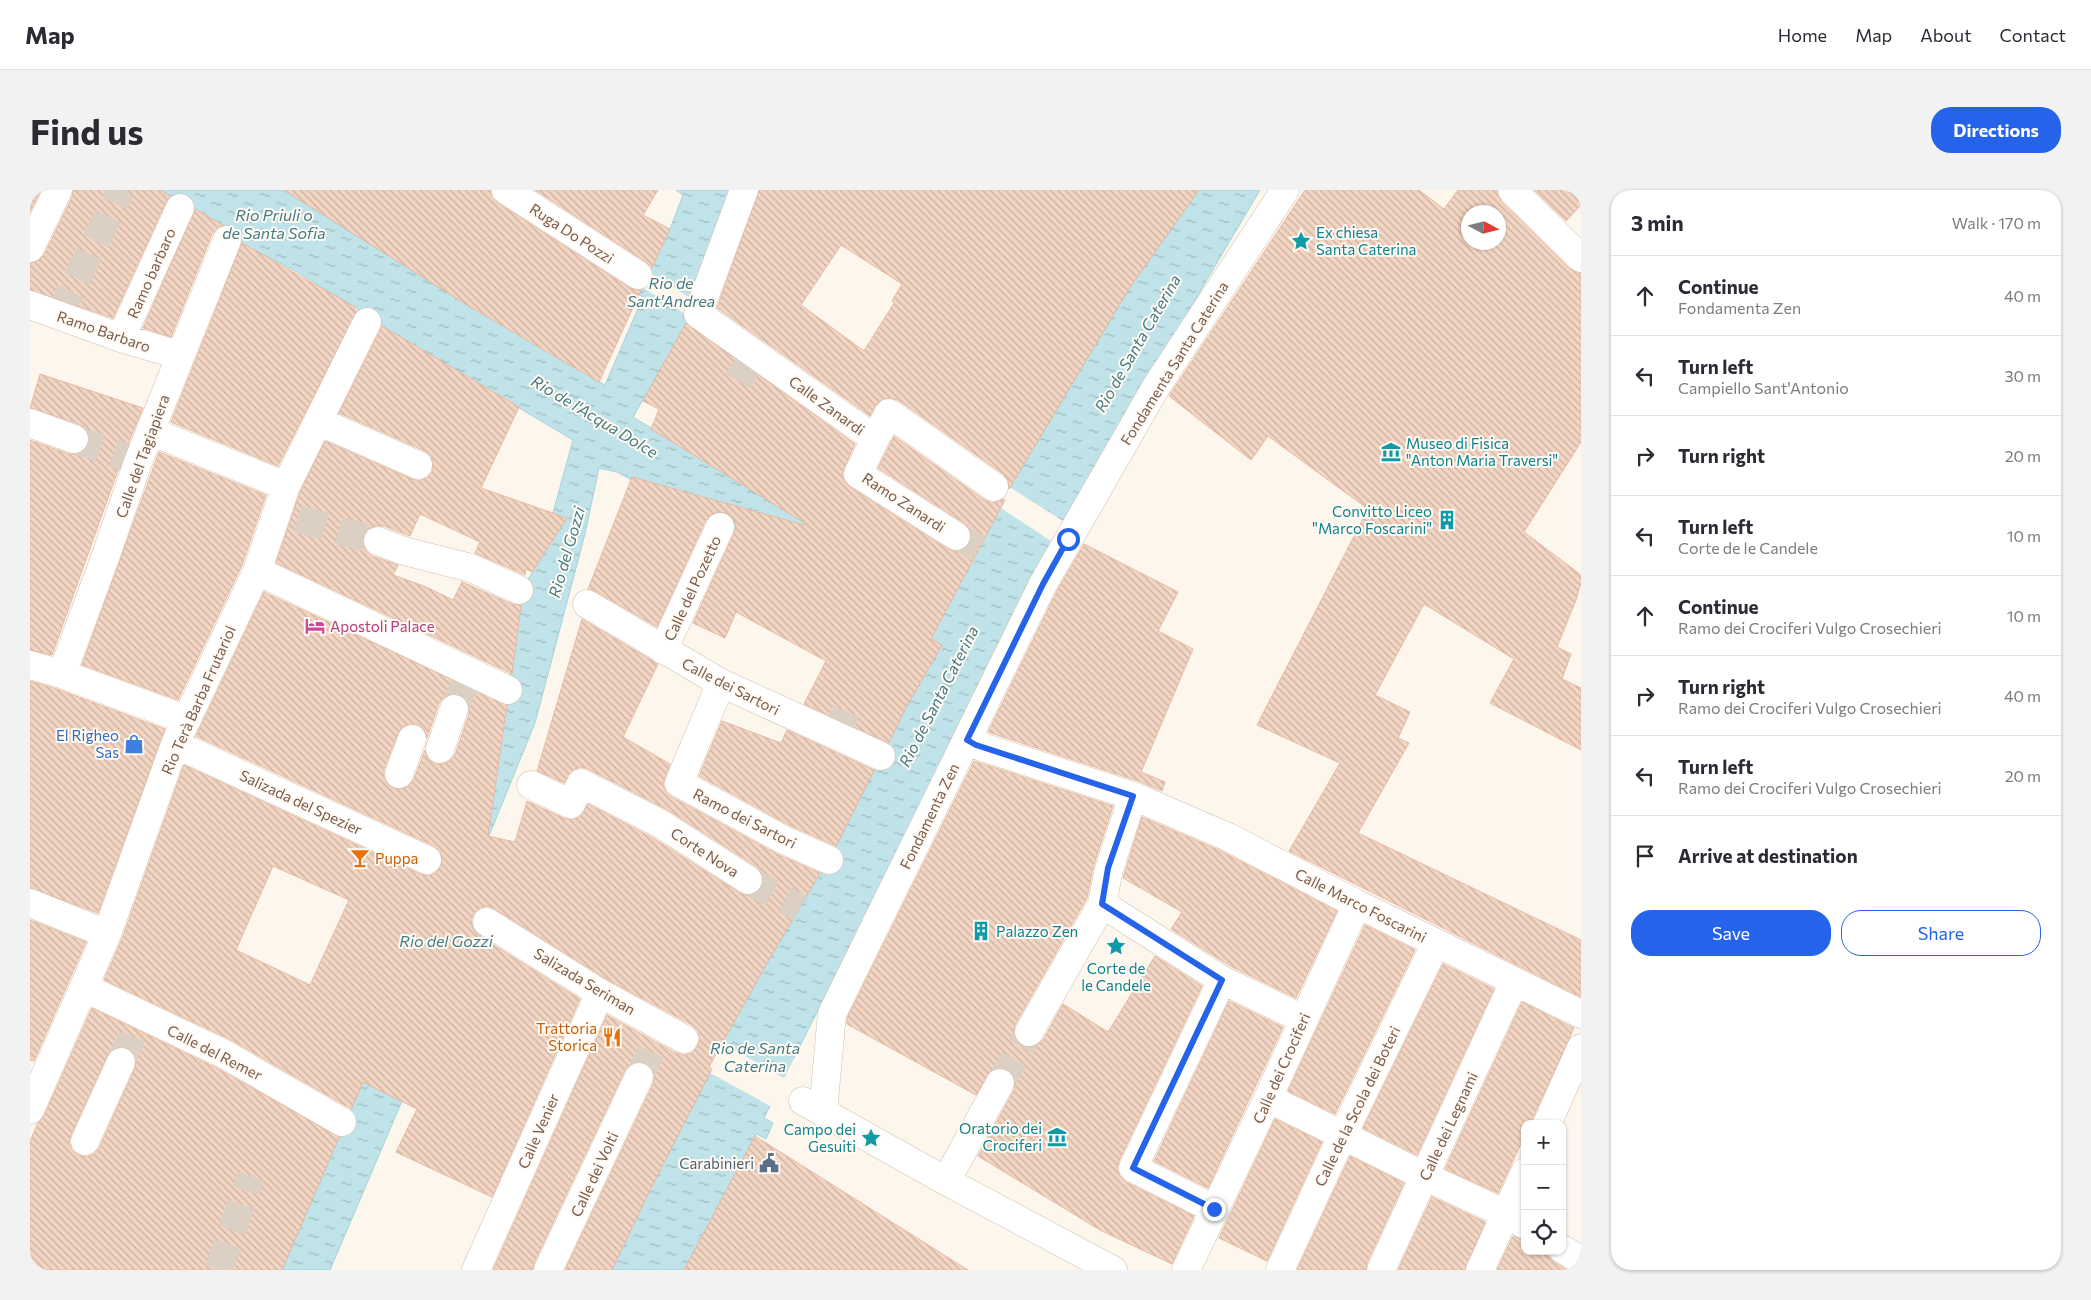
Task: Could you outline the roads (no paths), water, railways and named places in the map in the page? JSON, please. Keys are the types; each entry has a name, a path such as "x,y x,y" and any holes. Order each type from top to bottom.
{"street":[{"path":"30,246 58,190"},
{"name":"Ruga Do Pozzi","path":"506,190 638,275"},
{"name":"Calle Zanardi","path":"744,190 698,314 754,356 874,439 889,413 994,487"},
{"name":"Fondamenta Santa Caterina","path":"1068,539 1156,387 1285,190"},
{"path":"1512,190 1581,258"},
{"name":"Ramo barbaro","path":"121,338 180,208"},
{"name":"Calle del Tagiapiera","path":"62,674 150,431 179,355 227,240"},
{"name":"Ramo Barbaro","path":"30,305 121,338 179,355"},
{"name":"Rio Terà Barba Frutariol","path":"30,1110 107,934 175,744 257,571 288,516 286,486 367,322"},
{"path":"318,421 418,465"},
{"path":"30,424 74,439"},
{"path":"150,431 286,486"},
{"name":"Ramo Zanardi","path":"874,439 858,474 956,536"},
{"name":"Calle del Pozetto","path":"663,650 720,527"},
{"name":"Fondamenta Zen","path":"946,1181 813,1107 832,1014 1043,584 1068,539"},
{"path":"378,541 404,551 471,568 519,590"},
{"path":"257,571 508,690"},
{"name":"Calle dei Sartori","path":"587,604 721,683 881,756"},
{"path":"30,665 62,674 187,720"},
{"name":"Ramo dei Sartori","path":"721,683 679,783 784,840 829,860"},
{"path":"440,749 454,709"},
{"path":"399,774 412,739"},
{"name":"Calle Marco Foscarini","path":"967,740 976,745 1137,798 1228,837 1357,904 1581,1014"},
{"name":"Salizada del Spezier","path":"175,744 428,860"},
{"path":"531,784 571,804 581,783 659,823"},
{"name":"Corte Nova","path":"679,783 659,823 748,880"},
{"path":"1029,1032 1102,904 1108,868 1137,798"},
{"path":"30,903 107,934"},
{"path":"1102,904 1222,980 1303,1019"},
{"name":"Calle dei Crociferi","path":"1186,1270 1357,904"},
{"name":"Salizada Seriman","path":"487,922 668,1035"},
{"name":"Calle de la Scola dei Boteri","path":"1280,1270 1343,1134 1436,943"},
{"path":"1209,1220 1133,1168 1222,980"},
{"name":"Calle dei Legnami","path":"1380,1270 1514,982"},
{"name":"Calle del Remer","path":"85,988 224,1054 342,1122"},
{"name":"Calle Venier","path":"476,1270 600,993"},
{"path":"1549,1120 1581,1048"},
{"path":"85,1141 121,1062"},
{"name":"Calle dei Volti","path":"548,1270 639,1078"},
{"path":"1000,1083 946,1181 1113,1270"},
{"path":"1268,1098 1515,1220"},
{"path":"1480,1270 1515,1220 1521,1191"},
{"path":"1566,1251 1581,1260"}],"water":[{"path":"160,190 283,190 467,305 605,385 643,297 638,294 670,229 683,195 676,190 733,190 690,317 633,417 822,533 975,556 1010,488 1131,286 1199,190 1260,190 1052,542 764,1118 773,1123 766,1139 757,1134 755,1136 684,1270 612,1270 651,1188 712,1069 722,1043 771,956 832,855 904,711 942,645 617,472 599,468 585,534 535,723 480,858 466,917 483,930 402,1101 330,1270 282,1270 368,1071 482,774 507,697 522,595 527,581 540,560 573,440 385,328 355,307 297,272 224,234 226,227"}],"tunnel":[{"path":"58,316 121,190"},
{"path":"738,381 752,358"},
{"path":"74,439 138,462"},
{"path":"298,519 378,541"},
{"path":"956,536 978,548"},
{"path":"454,709 470,672"},
{"path":"837,732 846,711"},
{"path":"748,880 800,908"},
{"path":"121,1062 141,1014"},
{"path":"1000,1083 1029,1032"},
{"path":"639,1077 657,1039"},
{"path":"218,1270 251,1176"}],"place":[{"name":"Ex chiesa Santa Caterina","path":"1301,241"},
{"name":"Museo di Fisica \"Anton Maria Traversi\"","path":"1391,452"},
{"name":"Convitto Liceo \"Marco Foscarini\"","path":"1447,520"},
{"name":"Apostoli Palace","path":"315,626"},
{"name":"El Righeo Sas","path":"134,744"},
{"name":"Puppa","path":"360,858"},
{"name":"Palazzo Zen","path":"981,931"},
{"name":"Corte de le Candele","path":"1116,946"},
{"name":"Trattoria Storica","path":"612,1037"},
{"name":"Oratorio dei Crociferi","path":"1057,1137"},
{"name":"Campo dei Gesuiti","path":"871,1138"},
{"name":"Carabinieri","path":"769,1163"}],"water label":[{"name":"Rio Priuli o de Santa Sofia","path":"274,223"},
{"name":"Rio de Sant'Andrea","path":"671,291"},
{"name":"Rio de Santa Caterina","path":"1137,343"},
{"name":"Rio de l'Acqua Dolce","path":"595,416"},
{"name":"Rio del Gozzi","path":"566,552"},
{"name":"Rio de Santa Caterina","path":"938,696"},
{"name":"Rio del Gozzi","path":"446,940"},
{"name":"Rio de Santa Caterina","path":"755,1056"}]}
